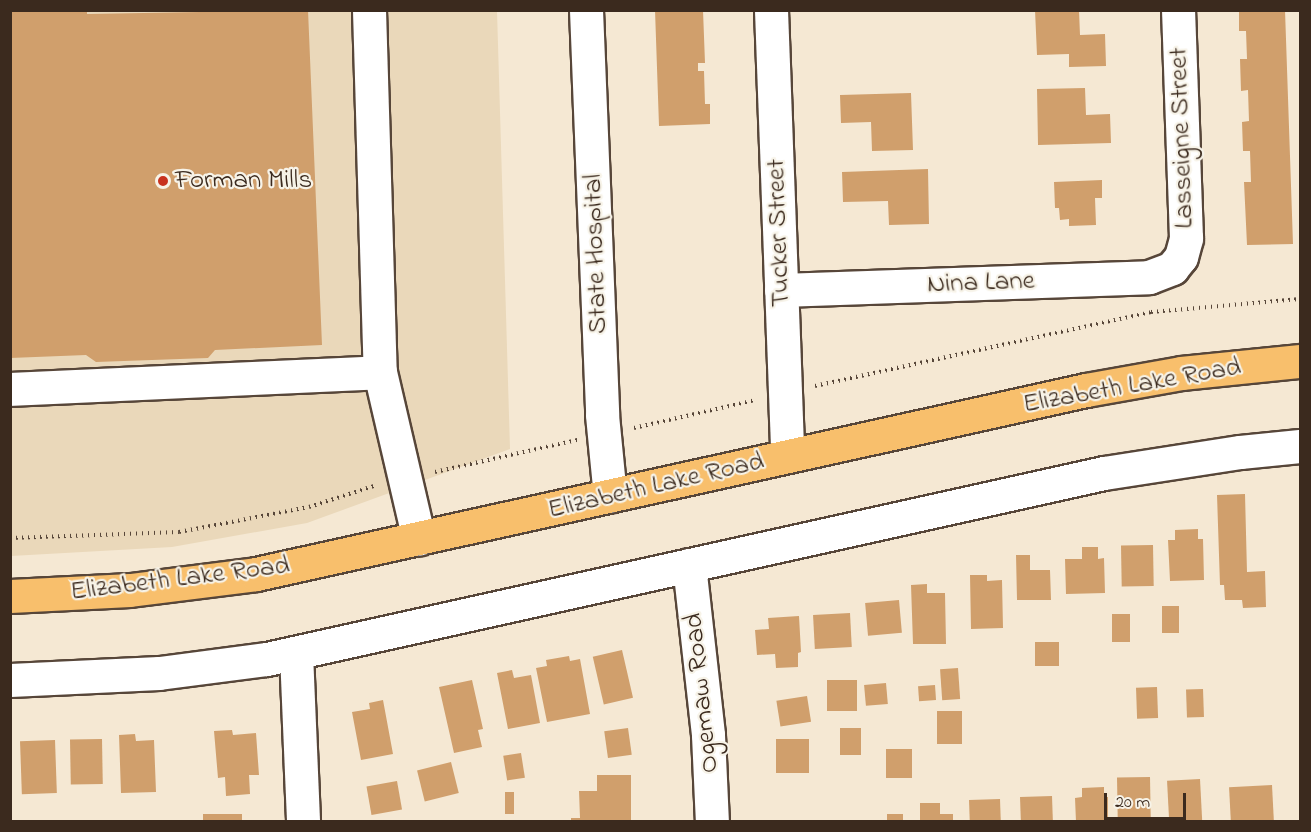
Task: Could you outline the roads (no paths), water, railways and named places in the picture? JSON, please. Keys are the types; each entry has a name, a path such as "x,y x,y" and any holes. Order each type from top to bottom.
{"main road":[{"name":"Elizabeth Lake Road","path":"10,596 129,590 207,582 310,564 1131,381 1232,367 1300,361"}],"street":[{"path":"369,10 380,372 419,539"},
{"name":"State Hospital","path":"586,10 604,434 610,496"},
{"name":"Tucker Street","path":"771,10 787,456"},
{"name":"Lasseigne Street","path":"1177,263 1184,251 1186,238 1178,10"},
{"name":"Nina Lane","path":"781,290 1149,277 1164,273 1177,263"},
{"path":"10,389 380,372"},
{"path":"10,680 186,670 296,653 1104,473 1220,454 1300,446"},
{"name":"Ogemaw Road","path":"689,565 708,735 712,822"},
{"path":"296,653 303,822"}],"place":[{"name":"Forman Mills","path":"163,181"}]}
